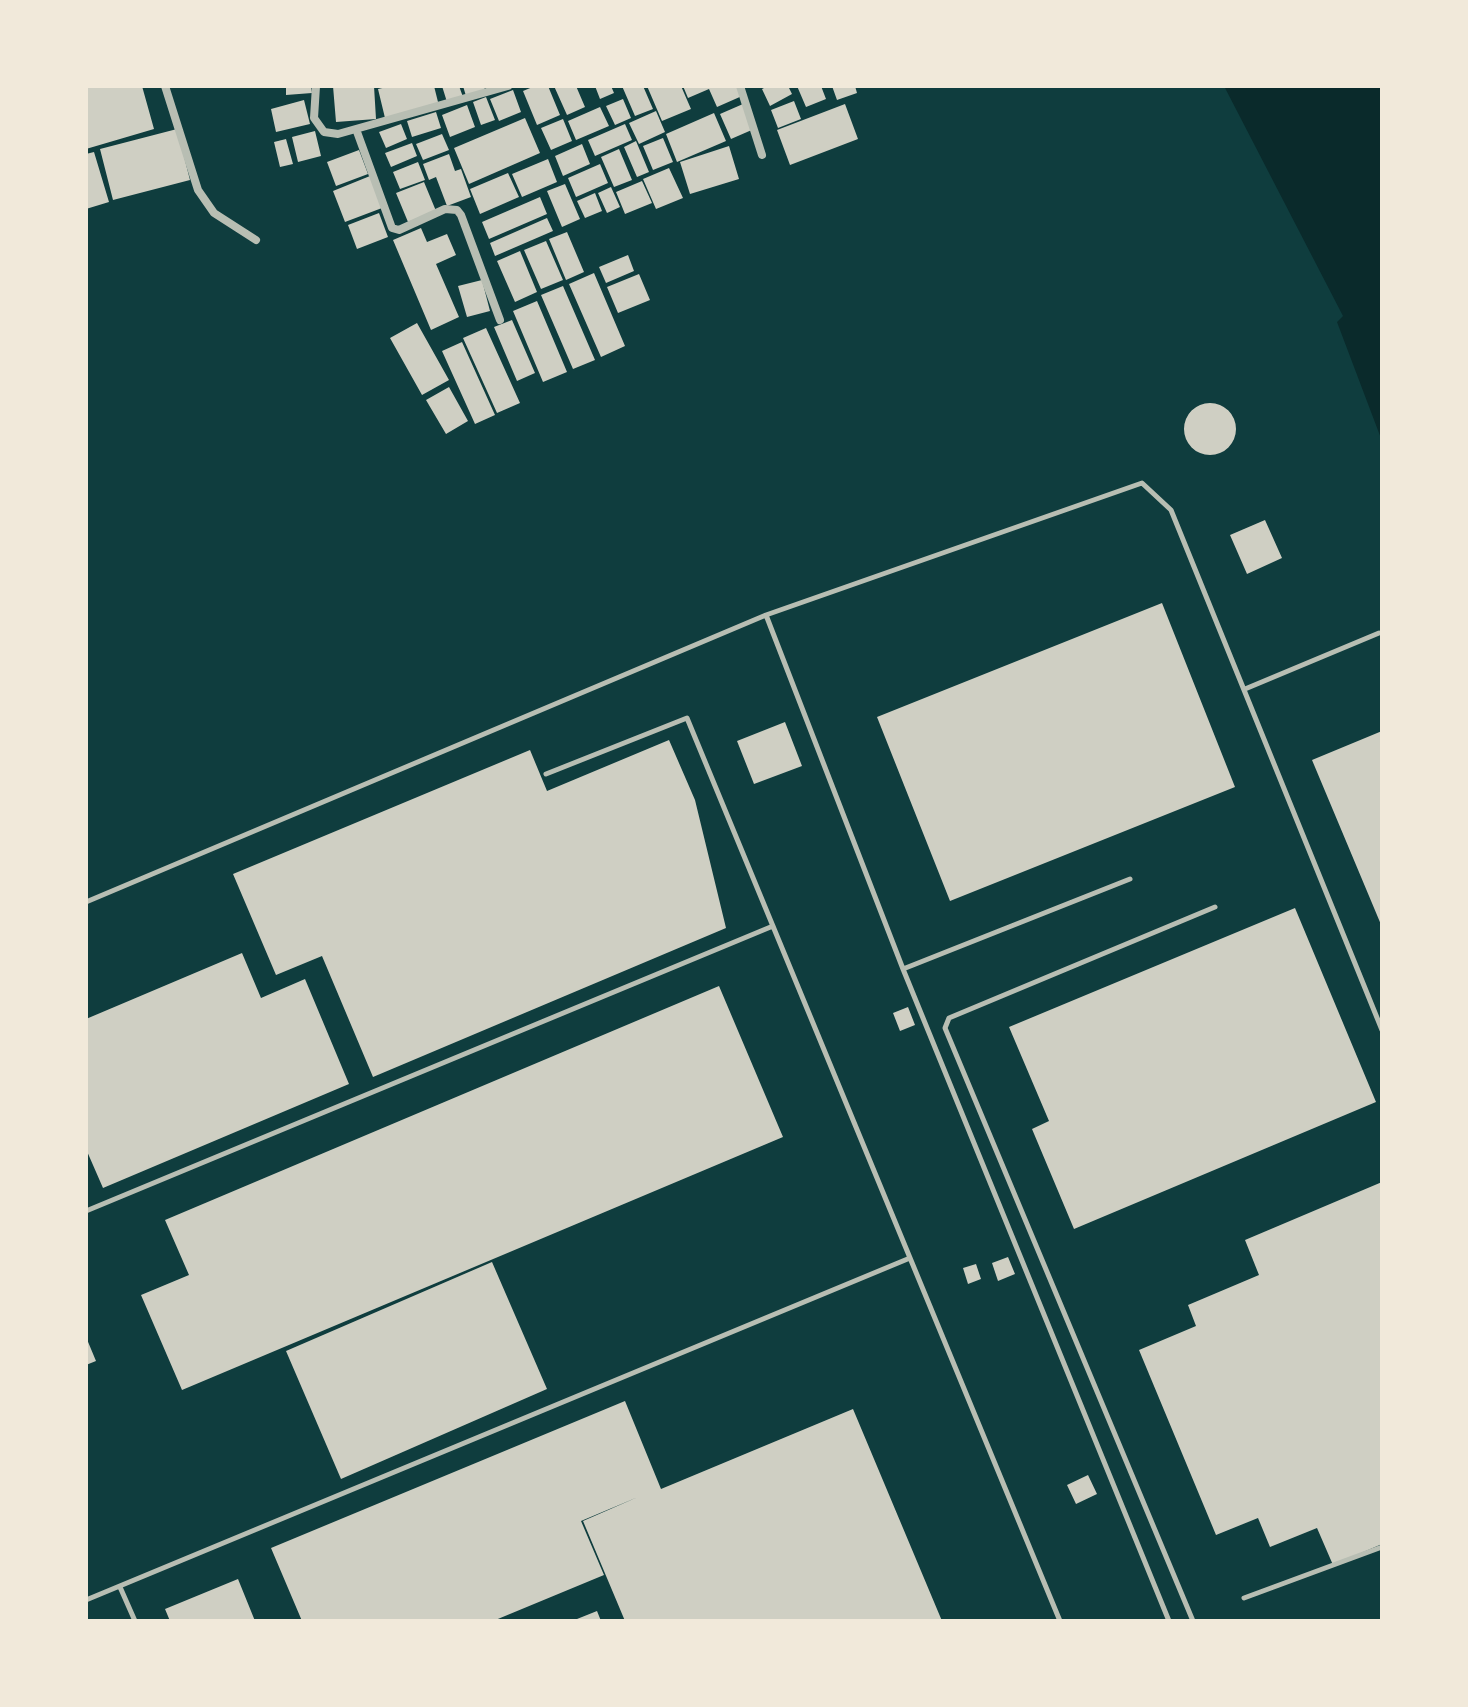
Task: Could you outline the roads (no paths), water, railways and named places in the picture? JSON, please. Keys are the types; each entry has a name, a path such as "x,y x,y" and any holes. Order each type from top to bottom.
{"street":[{"path":"165,86 198,190 214,213 256,240"},
{"path":"316,86 314,118 324,132 338,134 508,86"},
{"path":"740,86 762,155"},
{"path":"356,129 392,228 399,230 445,209 457,210 461,215 500,320"}],"lane":[{"path":"86,902 766,615 1142,483 1171,510 1382,1030"},
{"path":"766,615 903,969 1169,1621"},
{"path":"1245,689 1379,633"},
{"path":"546,774 687,718 1060,1621"},
{"path":"903,969 1130,879"},
{"path":"1193,1621 945,1028 949,1018 1215,907"},
{"path":"86,1211 773,926"},
{"path":"86,1600 910,1258"},
{"path":"1244,1598 1382,1547"},
{"path":"120,1587 135,1621"}],"water":[{"path":"1224,86 1382,86 1382,441 1337,322 1343,316"}]}
